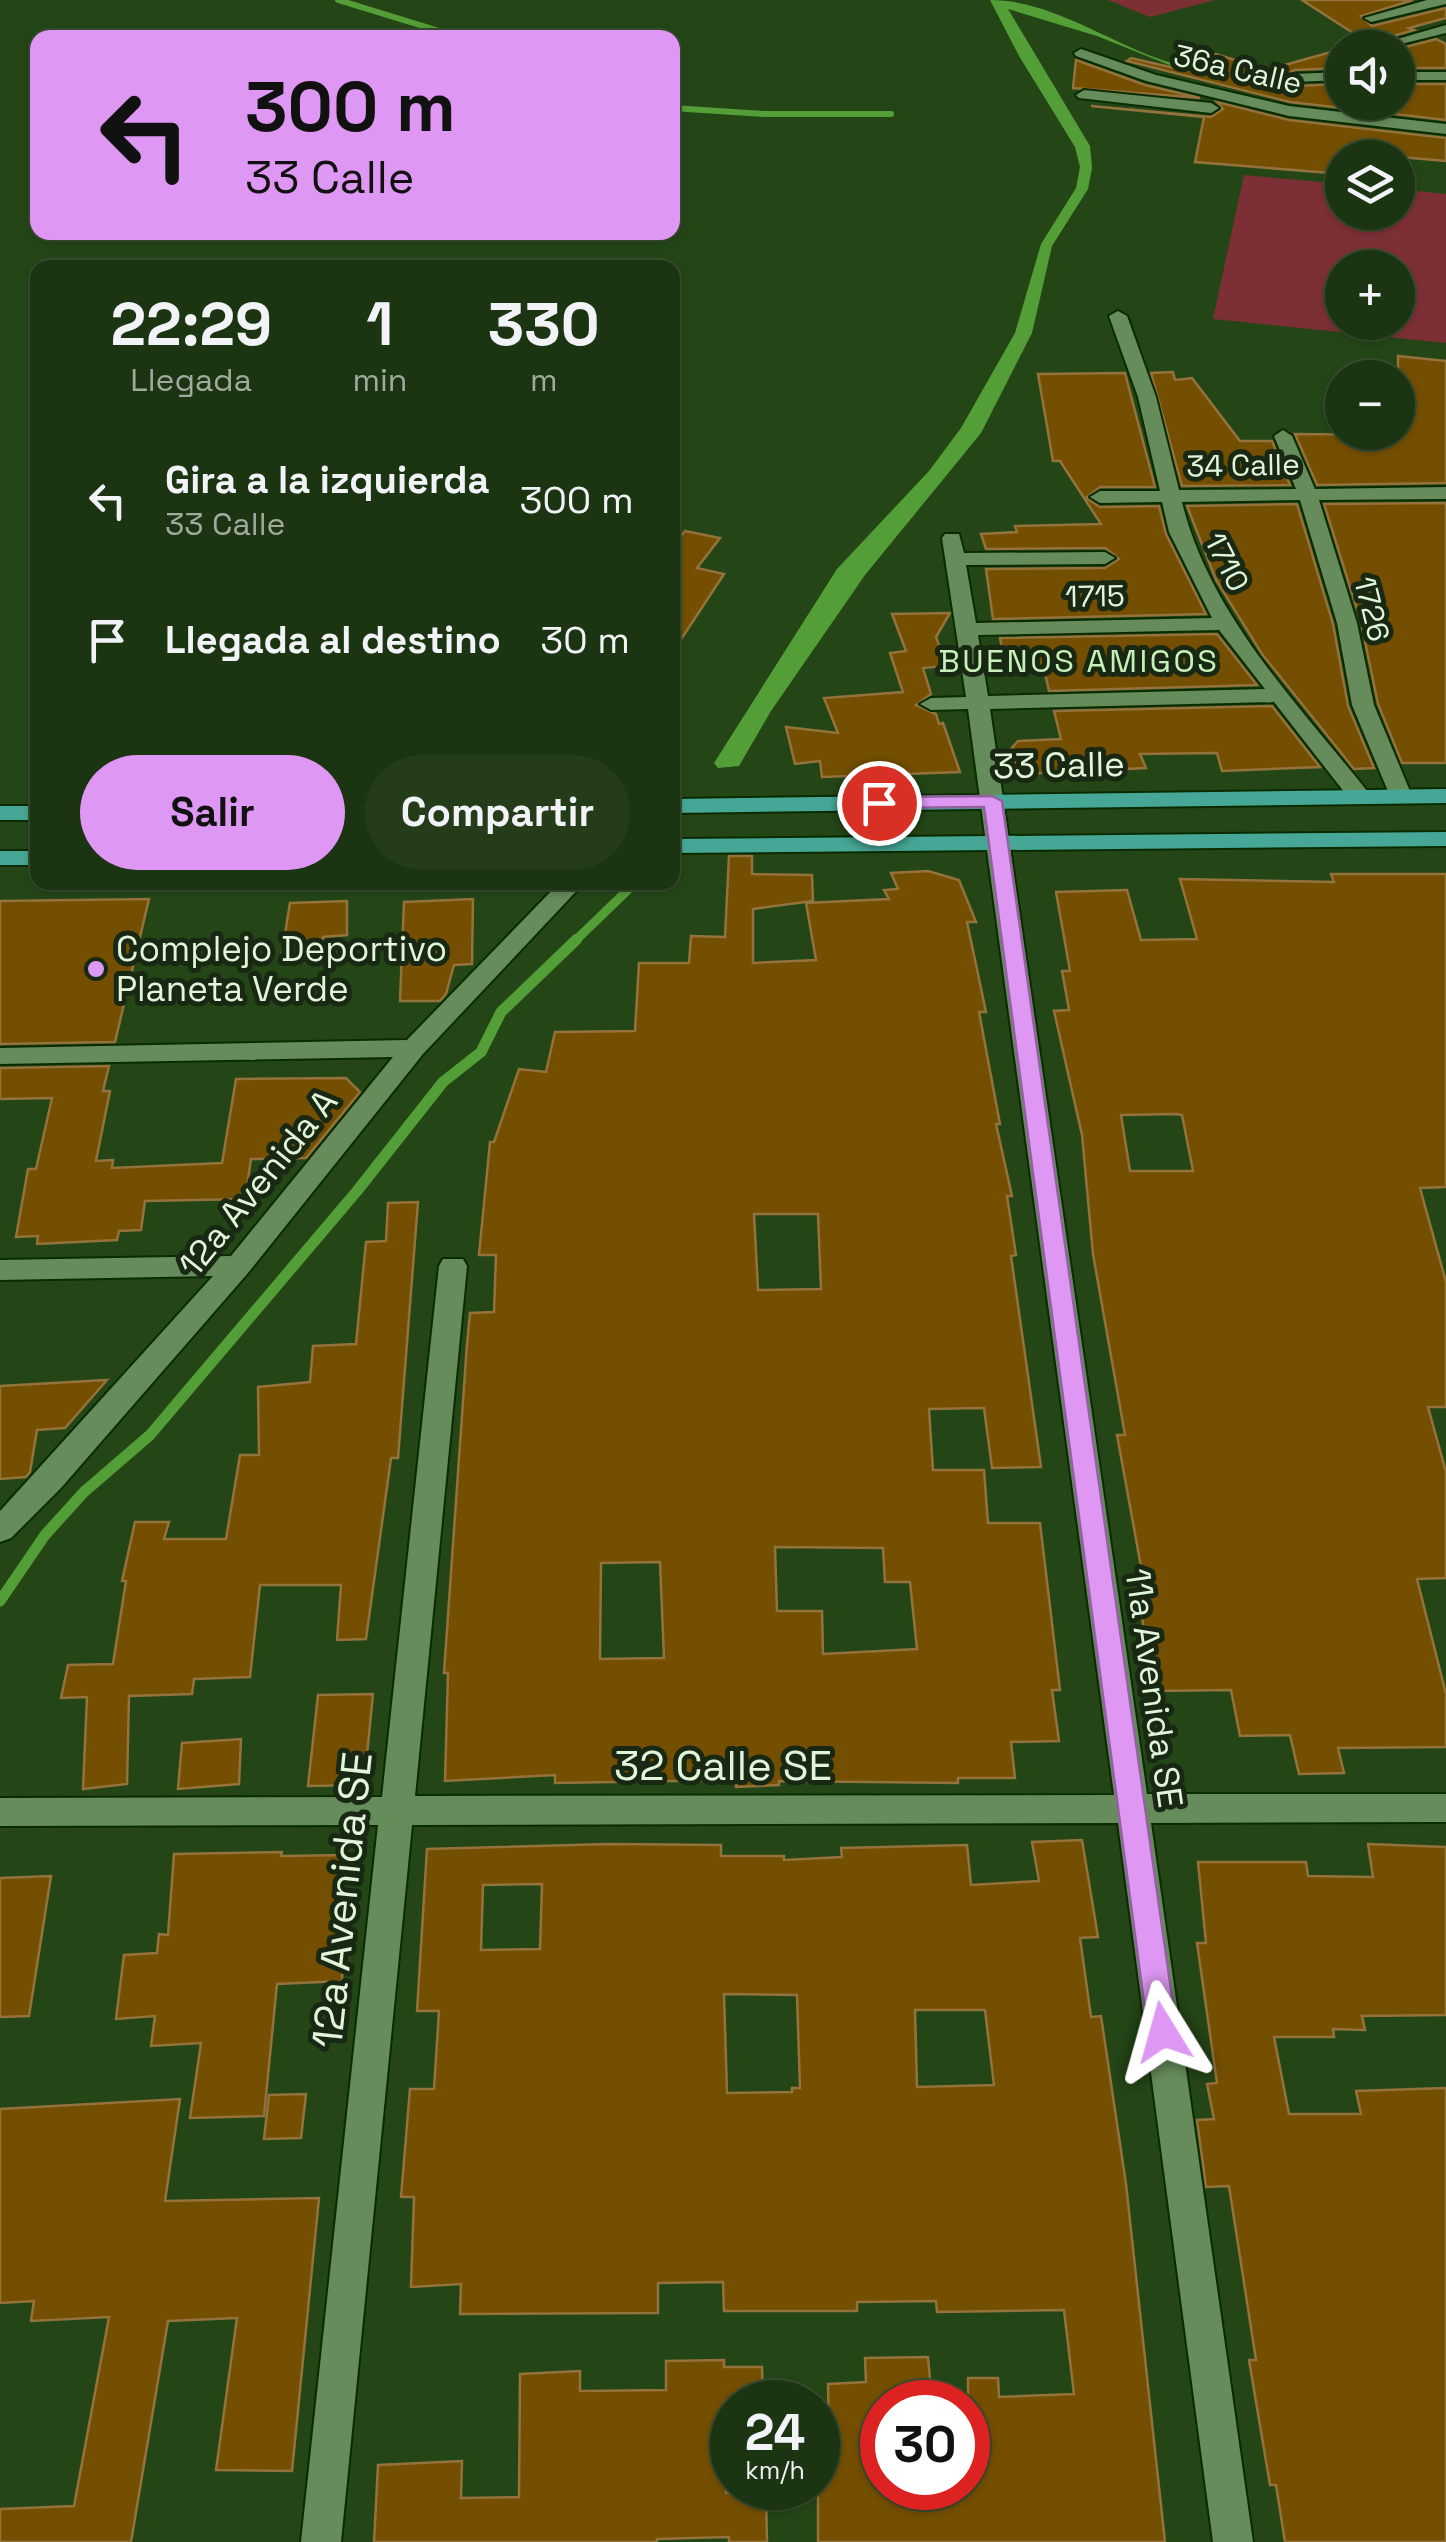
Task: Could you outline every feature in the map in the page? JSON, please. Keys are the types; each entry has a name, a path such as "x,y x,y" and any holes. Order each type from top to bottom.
{"main road":[{"name":"33 Calle","path":"680,806 1446,796"},
{"path":"0,813 30,813"},
{"path":"680,846 1446,839"},
{"path":"0,858 30,858"}],"street":[{"path":"1370,18 1444,0"},
{"path":"1415,37 1446,29"},
{"name":"36a Calle","path":"1081,53 1151,78 1262,105 1446,129"},
{"path":"1415,76 1446,76"},
{"path":"1294,78 1325,77"},
{"path":"1084,94 1259,112 1262,105"},
{"name":"1710","path":"1118,316 1147,397 1179,532 1225,624 1360,796"},
{"name":"1726","path":"1283,436 1308,494 1347,623 1363,705 1401,796"},
{"name":"34 Calle","path":"1100,497 1446,493"},
{"name":"11a Avenida SE","path":"1105,558 953,548 1000,844 1233,2542"},
{"name":"1715","path":"966,629 1225,624"},
{"path":"931,704 1281,694"},
{"name":"12a Avenida A","path":"0,1530 50,1480 238,1266 414,1048 566,890"},
{"path":"0,1056 414,1048"},
{"path":"0,1270 238,1266"},
{"name":"12a Avenida SE","path":"321,2542 453,1266"},
{"name":"32 Calle SE","path":"0,1812 1446,1808"}],"shaded area":[{"path":"990,0 1052,12 1174,64 1245,79 1325,88 1325,94 1187,72 1097,36 1008,9 1090,146 1092,168 1088,189 1052,246 1032,333 981,433 865,575 771,711 739,766 718,768 714,763 837,569 929,471 961,428 1015,333 1041,244 1076,188 1080,167 1075,147"},
{"path":"1108,0 1215,0 1150,17"},
{"path":"1244,175 1325,182 1325,230 1415,230 1415,191 1446,194 1446,343 1415,340 1415,250 1325,250 1325,331 1213,319"}],"building":[{"path":"1302,0 1413,0 1361,16 1372,26 1446,8 1446,18 1409,28 1414,30 1348,30"},
{"path":"1436,39 1446,44 1446,68 1415,68 1415,45"},
{"path":"1216,54 1267,70 1325,54 1325,69 1294,70 1283,79 1294,86 1325,85 1325,106 1290,102 1127,61 1131,58 1183,70"},
{"path":"1076,60 1145,85 1200,98 1073,88"},
{"path":"1415,84 1446,84 1446,120 1415,116"},
{"path":"1217,102 1289,120 1446,138 1446,161 1415,158 1415,140 1325,140 1325,173 1195,162 1204,117 1091,106 1211,117 1223,109"},
{"path":"1398,356 1446,361 1446,483 1317,485 1295,434 1325,434 1325,450 1415,450 1415,360 1398,360"},
{"path":"1173,372 1175,380 1192,378 1240,441 1272,441 1290,485 1182,486 1151,373"},
{"path":"1125,373 1155,487 1100,487 1086,498 1100,507 1159,506 1166,534 1206,614 993,619 986,569 1105,568 1119,559 1105,548 986,549 981,534 1017,532 1015,526 1101,524 1060,461 1053,461 1038,374"},
{"path":"1446,503 1446,763 1402,763 1378,704 1361,622 1324,504"},
{"path":"1297,504 1333,624 1348,706 1374,768 1354,769 1262,654 1216,580 1187,506"},
{"path":"685,531 720,538 697,568 724,574 680,641 680,538"},
{"path":"950,613 936,637 946,666 923,668 931,694 916,705 936,714 939,724 943,723 960,772 822,777 820,761 795,764 786,727 838,733 824,698 903,692 890,653 906,651 892,614"},
{"path":"1217,634 1257,685 1049,691 1044,669 1006,670 1000,638"},
{"path":"1272,706 1320,767 1222,771 1217,753 1140,754 1146,768 1021,774 1010,750 1018,741 1061,739 1054,711"},
{"path":"729,856 752,856 752,874 812,875 813,901 753,909 753,963 816,960 806,903 889,899 884,890 898,889 891,873 928,871 959,880 976,922 967,922 986,1012 979,1012 1000,1124 996,1124 1012,1196 1007,1196 1016,1255 1011,1256 1041,1467 992,1468 984,1408 929,1409 933,1470 984,1470 988,1523 1040,1523 1060,1690 1052,1690 1059,1741 1011,1742 1015,1778 958,1778 958,1783 779,1781 779,1785 736,1787 735,1780 555,1783 555,1775 445,1781 448,1673 444,1673 470,1313 494,1312 496,1255 479,1255 490,1142 494,1142 519,1069 546,1072 555,1032 635,1031 639,963 689,963 691,936 725,937","holes":["754,1214 818,1214 821,1289 758,1290","775,1547 883,1548 885,1582 910,1582 917,1649 823,1654 822,1611 777,1611","660,1562 664,1658 600,1659 601,1563"]},
{"path":"1331,874 1446,874 1446,1187 1420,1188 1446,1282 1446,1407 1428,1407 1446,1472 1446,1578 1417,1579 1446,1694 1446,1747 1338,1748 1344,1773 1299,1774 1290,1735 1240,1736 1231,1690 1154,1691 1140,1605 1148,1605 1117,1435 1125,1435 1093,1254 1082,1135 1054,1011 1069,1010 1062,971 1070,971 1056,892 1127,890 1141,940 1197,939 1180,879 1334,882","holes":["1121,1115 1182,1115 1193,1171 1130,1171"]},
{"path":"149,899 115,1042 0,1044 0,901"},
{"path":"473,899 472,964 454,965 446,994 440,1001 400,1001 404,902"},
{"path":"347,901 347,935 323,937 323,952 282,953 290,903"},
{"path":"109,1066 103,1091 110,1091 96,1161 113,1160 112,1168 222,1163 236,1079 346,1078 360,1092 306,1158 251,1159 245,1199 145,1201 141,1230 119,1231 117,1240 37,1244 38,1236 16,1237 28,1169 36,1169 52,1098 0,1099 0,1068"},
{"path":"418,1202 398,1458 391,1458 366,1639 337,1640 341,1585 260,1585 250,1677 194,1679 192,1694 129,1696 127,1784 83,1789 87,1697 61,1698 68,1665 113,1664 126,1581 122,1581 135,1522 169,1522 164,1539 226,1539 240,1455 259,1455 258,1387 310,1382 313,1346 356,1344 366,1242 386,1241 388,1203"},
{"path":"107,1380 65,1428 37,1430 26,1477 0,1479 0,1386"},
{"path":"373,1694 364,1785 308,1786 318,1695"},
{"path":"241,1739 239,1784 178,1789 182,1743"},
{"path":"1082,1840 1098,1937 1080,1938 1091,2017 1101,2016 1126,2184 1165,2542 818,2542 818,2510 840,2510 840,2383 860,2382 860,2510 990,2510 990,2380 968,2378 998,2378 999,2397 1074,2394 1064,2310 937,2312 936,2301 857,2302 857,2311 724,2311 723,2282 658,2283 658,2313 460,2314 461,2284 411,2287 414,2197 401,2197 410,2089 434,2089 439,2011 417,2011 427,1849 721,1845 721,1856 784,1856 784,1860 842,1857 841,1848 967,1845 971,1885 1039,1881 1032,1842","holes":["542,1884 540,1949 481,1950 483,1885","724,1994 797,1995 800,2088 792,2088 792,2092 727,2093","915,2010 985,2010 994,2085 917,2087"]},
{"path":"1368,1844 1446,1847 1446,2015 1362,2016 1365,2030 1333,2029 1334,2037 1274,2037 1289,2114 1361,2114 1356,2091 1446,2088 1446,2542 1285,2542 1276,2485 1270,2485 1249,2360 1256,2360 1229,2186 1206,2187 1197,2120 1214,2119 1207,2084 1217,2083 1197,1943 1206,1943 1198,1862 1306,1862 1308,1876 1373,1877"},
{"path":"282,1852 281,1856 347,1855 340,1918 344,1918 342,1981 277,1984 264,2116 190,2118 201,2043 151,2046 155,2016 116,2019 124,1955 157,1953 159,1934 168,1935 174,1854"},
{"path":"51,1876 29,2016 0,2017 0,1878"},
{"path":"306,2094 301,2138 264,2139 269,2095"},
{"path":"180,2099 165,2201 319,2198 292,2471 216,2470 237,2318 168,2321 131,2542 0,2542 0,2509 74,2506 109,2317 31,2321 34,2301 0,2303 0,2109"},
{"path":"928,2357 930,2380 866,2380 865,2358"},
{"path":"724,2360 724,2367 762,2367 762,2380 710,2380 710,2510 766,2510 767,2542 729,2542 729,2537 657,2542 374,2542 378,2465 462,2461 461,2498 519,2497 520,2374 580,2371 580,2391 666,2390 666,2361"}],"waterway":[{"path":"338,0 436,30"},
{"path":"680,109 765,114 891,114"},
{"path":"575,941 628,890"},
{"path":"0,1601 45,1535 84,1492 150,1435 357,1191 443,1082 481,1052 501,1012 577,939"}],"place":[{"name":"Complejo Deportivo Planeta Verde","path":"96,969"}],"district":[{"name":"BUENOS AMIGOS","path":"1079,661"}],"route":[{"path":"879,803 992,801 1163,2032"}]}
